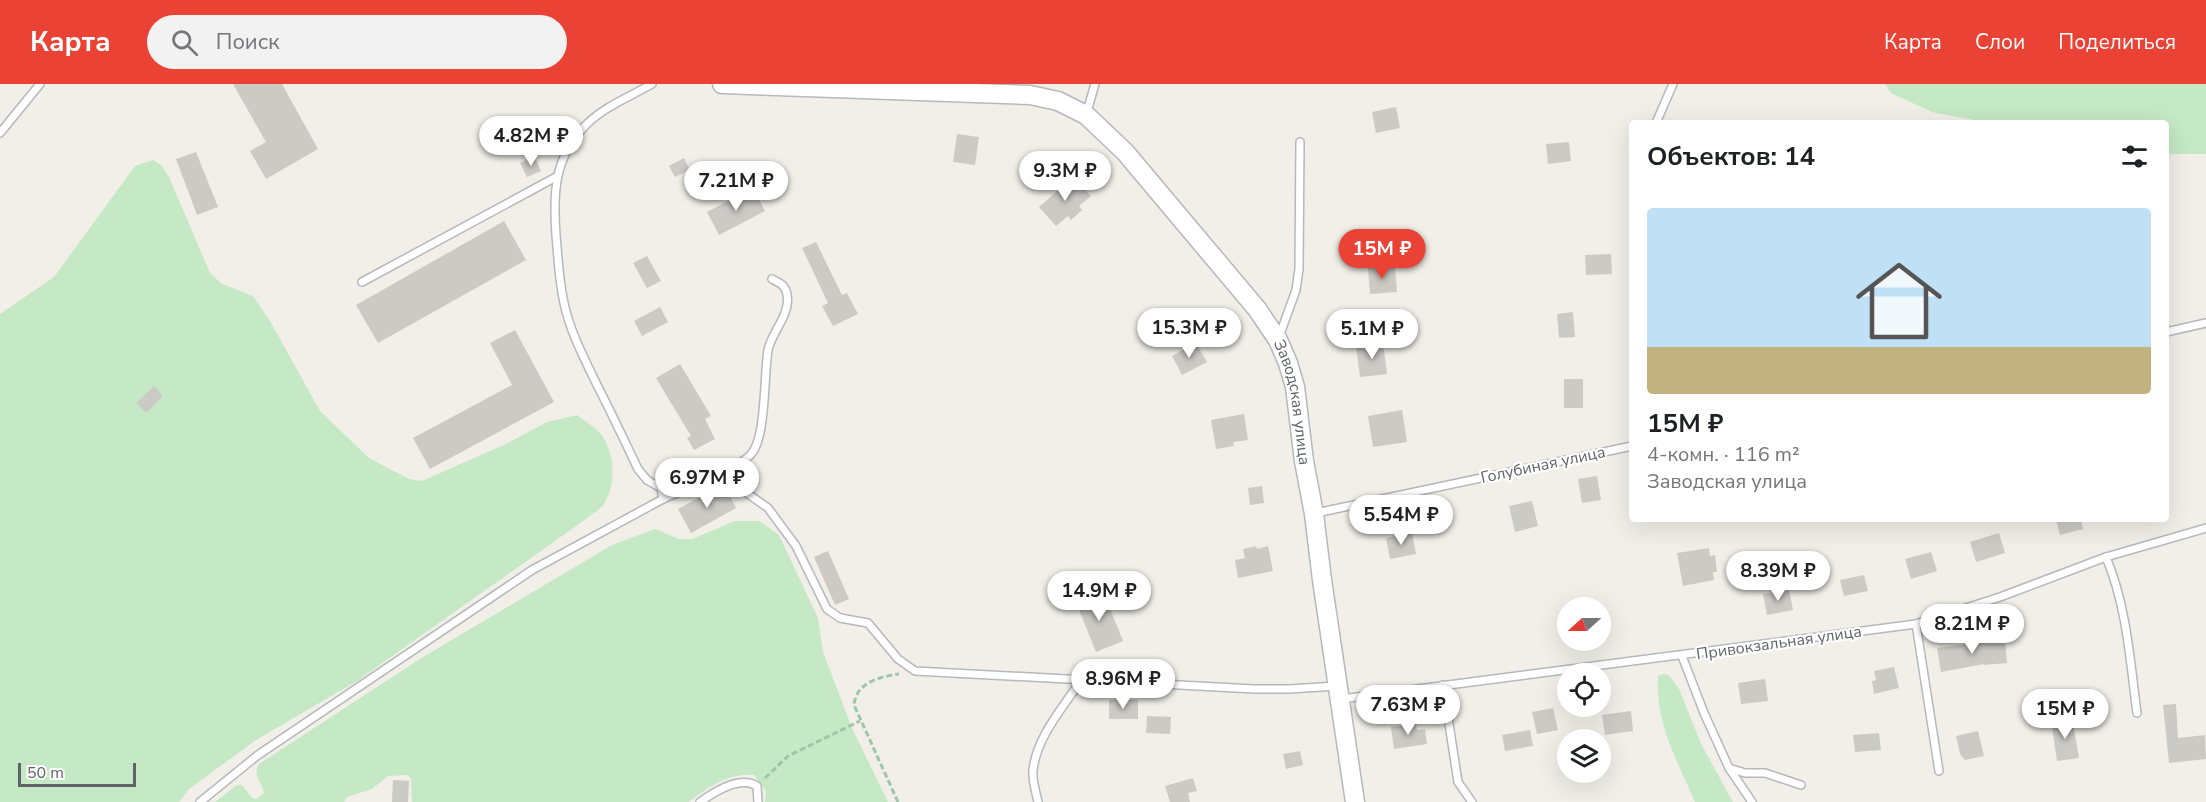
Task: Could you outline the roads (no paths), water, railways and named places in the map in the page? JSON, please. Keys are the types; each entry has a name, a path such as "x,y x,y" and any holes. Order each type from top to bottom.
{"street":[{"name":"Заводская улица","path":"722,84 946,91 1029,90 1086,114 1125,152 1257,309 1278,340 1288,363 1295,387 1355,802"}],"lane":[{"path":"0,133 40,84"},
{"path":"652,84 605,111 584,127 563,156 556,177 554,198 560,276 564,303 571,326 638,469 647,480 661,488 663,499"},
{"path":"1086,114 1095,84"},
{"path":"1657,120 1673,84"},
{"path":"1278,340 1296,290 1299,269 1300,142"},
{"path":"362,282 556,177"},
{"path":"200,802 258,755 532,570 663,499 720,474 752,453 759,437 769,347 787,308 787,295 783,285 772,279"},
{"path":"2169,331 2206,323"},
{"name":"Голубиная улица","path":"1314,514 1629,447"},
{"name":"Привокзальная улица","path":"720,474 768,508 796,546 827,609 840,618 868,623 898,658 915,671 1338,693 1443,686 1916,624 2000,597 2106,557 2206,528"},
{"path":"2106,557 2123,610 2137,714"},
{"path":"1916,624 1939,771"},
{"path":"1682,656 1729,768 1752,802"},
{"path":"1038,802 1033,770 1042,740 1081,680"},
{"path":"1443,686 1458,782 1472,802"},
{"path":"1729,768 1745,773 1765,773 1801,784"},
{"path":"700,802 716,792 748,782 757,786 758,802"}]}
